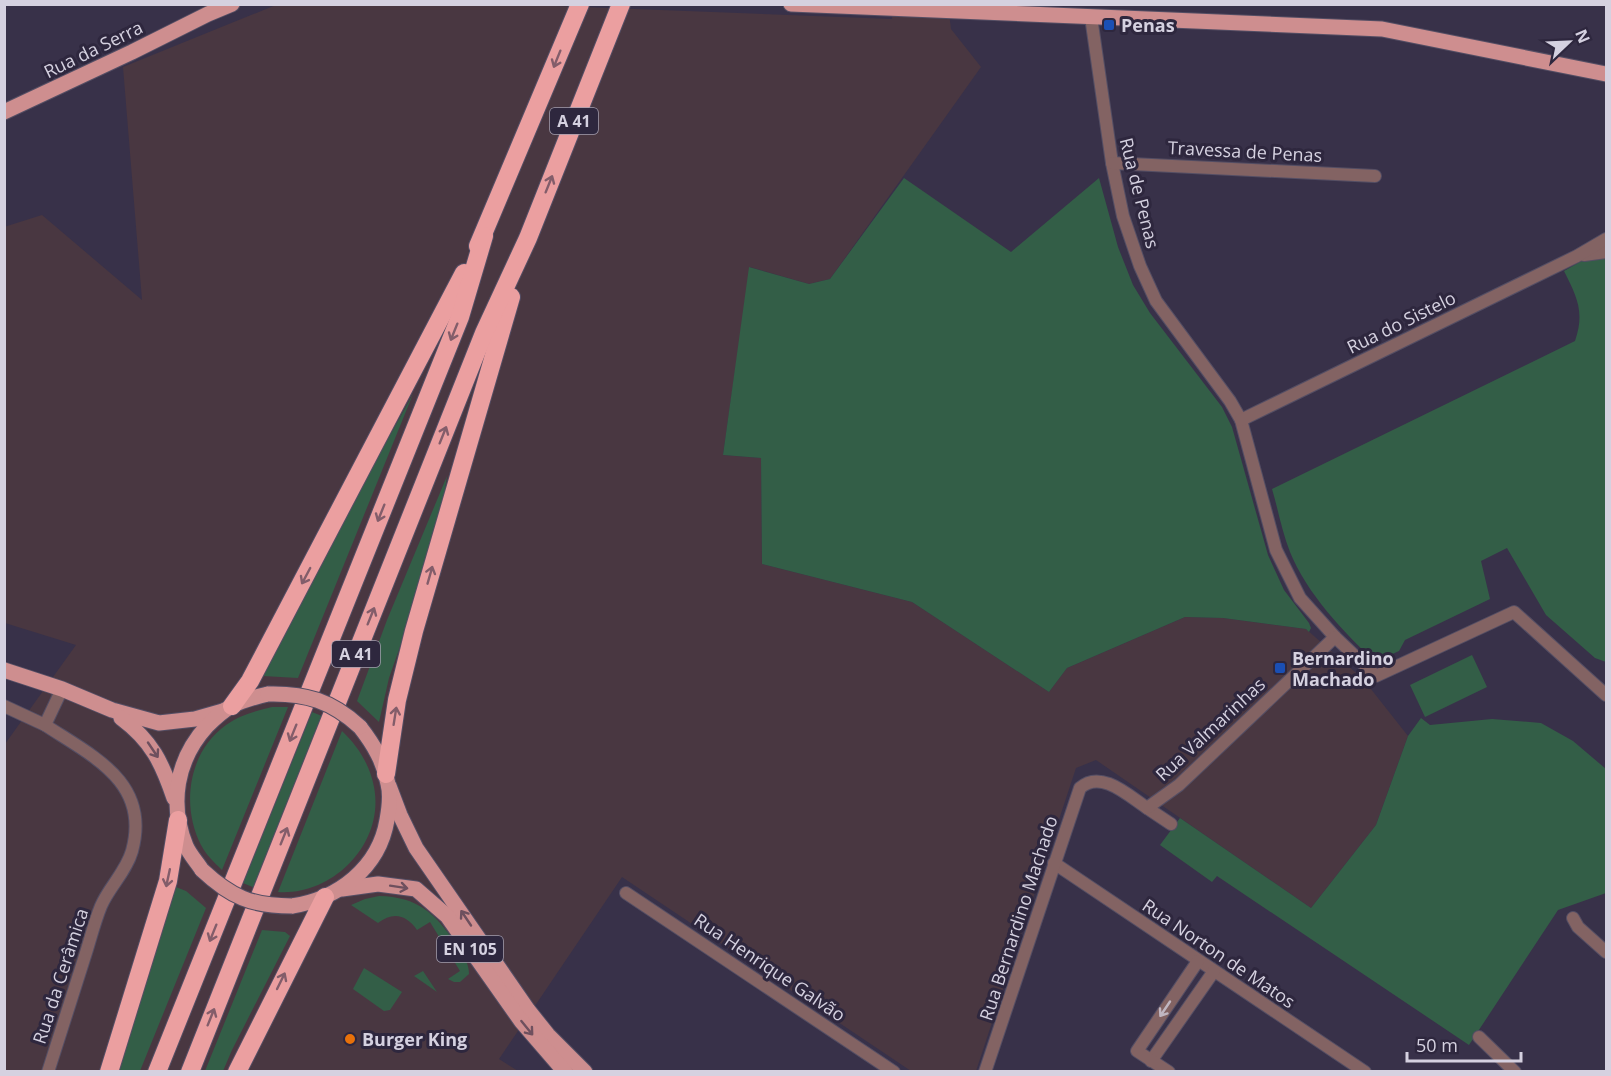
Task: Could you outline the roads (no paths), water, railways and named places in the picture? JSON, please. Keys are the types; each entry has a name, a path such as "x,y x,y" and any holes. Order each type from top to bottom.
{"highway":[{"name":"A 41","path":"157,1071 460,317 484,236 579,4"},
{"name":"A 41","path":"190,1071 484,333 528,238 621,4"},
{"path":"228,708 250,681 484,236"},
{"path":"387,780 397,700 414,631 528,238"},
{"path":"109,1071 168,881 177,811"},
{"path":"237,1071 325,897"}],"main road":[{"name":"Rua da Serra","path":"4,112 232,4"},
{"path":"791,4 907,7 1382,29 1606,74"},
{"name":"EN 105","path":"4,670 62,689 112,710 159,723 195,719 267,694 291,693 322,701 346,714 373,744 400,815 416,848 528,1010 548,1035 585,1071"},
{"name":"EN 105","path":"177,811 178,779 185,759 198,736 228,708"},
{"name":"EN 105","path":"112,710 137,730 157,754 177,811 187,849 202,870 228,892 270,906 292,906 325,897 342,889 365,869 380,846 389,809 387,780"},
{"name":"EN 105","path":"342,889 378,884 416,889 447,916 521,1021 565,1071"}],"street":[{"name":"Rua de Penas","path":"1091,17 1112,163 1123,216 1140,266 1156,301 1230,400 1240,420 1276,550 1300,598 1335,637"},
{"name":"Travessa de Penas","path":"1112,163 1376,176"},
{"name":"Rua do Sistelo","path":"1240,420 1576,256 1606,239"},
{"name":"Rua do Sistelo","path":"1576,256 1606,252"},
{"path":"1335,637 1376,676 1514,612 1606,694"},
{"name":"Rua Valmarinhas","path":"1148,808 1179,785 1335,637"},
{"path":"45,725 62,689"},
{"name":"Rua da Cerâmica","path":"4,706 45,725 102,762 119,777 128,792 136,832 132,852 120,878 101,905 48,1071"},
{"name":"Rua Bernardino Machado","path":"985,1071 1080,788 1091,781 1100,780 1148,808"},
{"path":"1148,808 1171,824"},
{"name":"Rua Norton de Matos","path":"1054,864 1365,1071"},
{"name":"Rua Henrique Galvão","path":"626,893 894,1071"},
{"path":"1572,918 1578,927 1606,952"},
{"path":"1169,1071 1137,1051 1198,961"},
{"path":"1151,1061 1214,971"},
{"path":"1479,1037 1515,1071"}],"place":[{"name":"Penas","path":"1109,25"},
{"name":"Bernardino Machado","path":"1280,668"},
{"name":"Burger King","path":"350,1039"}]}
